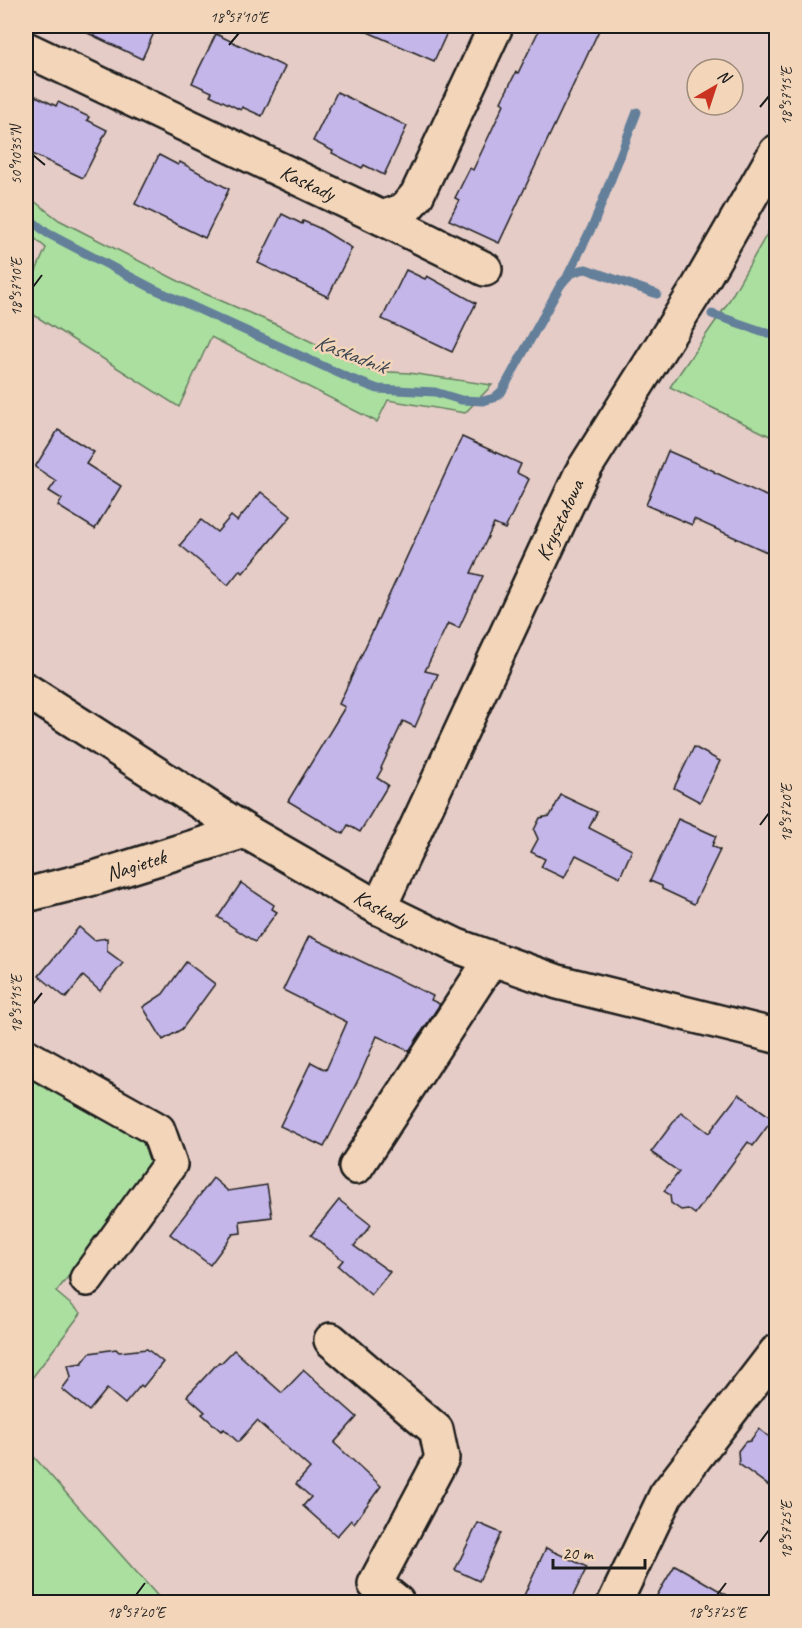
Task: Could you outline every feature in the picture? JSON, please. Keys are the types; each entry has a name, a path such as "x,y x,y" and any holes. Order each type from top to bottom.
{"street":[{"path":"382,218 404,210 417,195 496,26"},
{"name":"Kaskady","path":"26,49 485,269"},
{"name":"Kryształowa","path":"379,908 581,474 696,291 777,152"},
{"name":"Kaskady","path":"26,690 245,831 379,908 457,946 491,960 569,985 777,1036"},
{"name":"Nagietek","path":"26,895 98,877 245,831"},
{"path":"356,1167 491,960"},
{"path":"26,1056 158,1130 171,1164 87,1279"},
{"path":"331,1340 436,1430 442,1458 375,1584 397,1602"},
{"path":"615,1602 666,1495 777,1352"}],"green space":[{"path":"26,195 59,220 194,289 275,324 371,371 409,373 492,385 465,413 388,400 377,422 211,337 179,407 26,310 26,294 46,248 26,231"},
{"path":"776,218 776,439 670,387 726,306"},
{"path":"26,1077 146,1135 154,1168 56,1292 81,1313 26,1386"},
{"path":"26,1448 163,1602 26,1602"}],"building":[{"path":"73,26 157,26 142,59"},
{"path":"354,26 450,26 434,61"},
{"path":"541,26 601,26 499,243 449,220 459,200 455,198 470,168 473,170 504,104 501,102"},
{"path":"216,34 285,67 262,116 242,107 241,110 210,95 212,92 192,83"},
{"path":"337,92 407,126 384,175 364,165 362,168 313,141"},
{"path":"36,96 56,106 58,102 89,117 87,120 107,130 83,178 26,151 26,119"},
{"path":"159,155 178,165 180,162 229,189 205,238 135,204"},
{"path":"282,214 302,224 303,221 319,228 352,248 328,297 258,263"},
{"path":"406,270 425,279 427,276 476,303 452,352 382,319"},
{"path":"58,430 94,452 86,464 121,486 95,529 58,506 62,499 49,491 56,481 35,467"},
{"path":"462,437 521,464 517,473 529,479 505,529 494,524 471,573 483,576 459,628 448,623 425,671 438,674 415,727 403,721 381,768 377,778 388,785 360,832 348,825 343,834 288,801 345,707 339,704"},
{"path":"668,451 777,501 777,537 769,553 694,519 692,525 646,505"},
{"path":"261,492 291,516 243,573 240,570 228,585 180,545 201,520 217,532 231,516 237,521"},
{"path":"694,747 720,761 700,802 674,788"},
{"path":"561,795 597,812 589,828 632,850 620,877 576,855 564,878 541,867 545,859 531,852 538,839 534,830 540,818 550,816"},
{"path":"678,819 716,836 712,846 720,850 694,904 650,881"},
{"path":"241,883 274,905 272,909 277,912 255,942 218,917"},
{"path":"79,927 94,940 107,938 107,951 123,963 100,991 83,976 66,998 39,976"},
{"path":"309,936 433,996 431,1000 440,1004 409,1051 377,1036 359,1078 324,1147 280,1126 311,1062 326,1070 347,1022 283,990"},
{"path":"186,962 215,984 182,1029 163,1040 143,1007 163,994"},
{"path":"739,1094 773,1119 753,1146 748,1142 695,1214 688,1209 681,1210 671,1203 670,1195 664,1191 679,1172 651,1152 681,1112 709,1133"},
{"path":"213,1178 228,1191 267,1185 272,1217 240,1221 241,1233 233,1234 210,1265 170,1234"},
{"path":"339,1200 371,1225 354,1246 390,1272 371,1295 338,1266 343,1260 311,1235"},
{"path":"116,1349 119,1352 147,1349 163,1362 143,1387 141,1385 125,1404 107,1389 89,1411 62,1389 71,1377 68,1365 82,1363 90,1353"},
{"path":"234,1350 282,1393 304,1370 357,1417 334,1443 381,1486 354,1523 351,1520 337,1536 303,1506 311,1497 296,1484 310,1468 257,1421 238,1442 202,1414 205,1412 187,1396 219,1362 221,1363"},
{"path":"759,1429 777,1443 777,1492 739,1464 738,1451"},
{"path":"478,1523 501,1533 479,1581 455,1570"},
{"path":"546,1548 587,1567 570,1602 521,1602"},
{"path":"675,1565 739,1602 653,1602"}],"waterway":[{"path":"568,275 594,223 637,112"},
{"name":"Kaskadnik","path":"26,216 47,233 152,288 349,378 378,389 435,392 461,400 483,401 494,398 502,391 560,286 574,272 586,269 657,294"},
{"name":"Kaskadnik","path":"712,314 776,336"}]}
